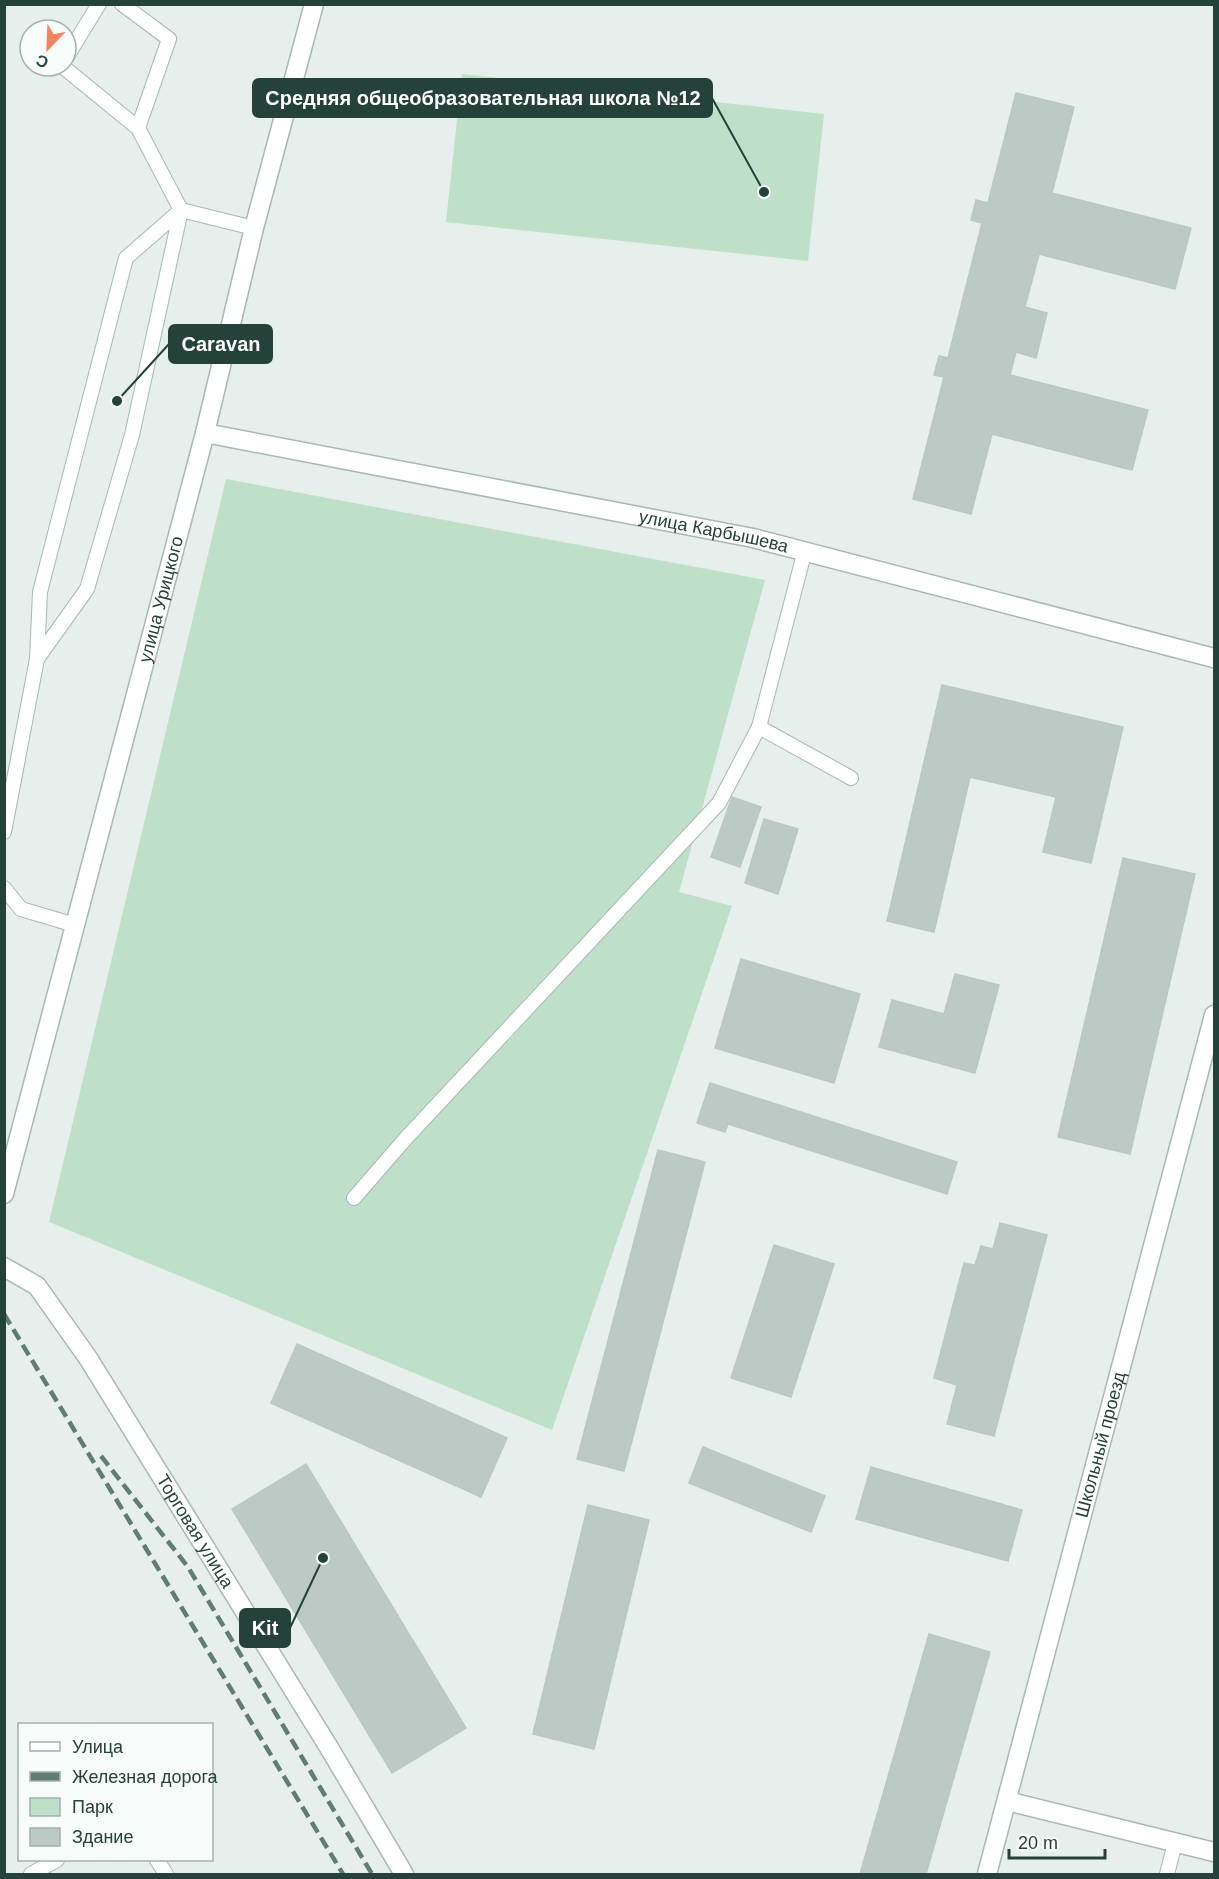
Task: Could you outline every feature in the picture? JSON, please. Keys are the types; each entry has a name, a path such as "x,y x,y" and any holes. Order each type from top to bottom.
{"street":[{"name":"улица Урицкого","path":"4,1194 205,433 255,228 314,4"},
{"name":"улица Карбышева","path":"205,433 648,517 805,550 1215,658"},
{"name":"Школьный проезд","path":"987,1875 1215,1015"},
{"name":"Торговая улица","path":"4,1267 37,1286 88,1358 328,1746 404,1875"},
{"path":"1007,1801 1215,1852"}],"lane":[{"path":"78,38 99,4"},
{"path":"122,4 169,39 138,128"},
{"path":"37,659 87,589 132,435 181,210 138,128 77,78"},
{"path":"181,210 255,228"},
{"path":"4,832 37,659 40,592 126,258 181,210"},
{"path":"354,1198 439,1102 720,802 759,727 805,550"},
{"path":"759,727 851,778"},
{"path":"4,888 21,909 75,925"},
{"path":"1167,1875 1175,1843"},
{"path":"31,1875 55,1861"},
{"path":"158,1861 166,1875"}],"green space":[{"path":"462,74 824,114 808,261 446,222"},
{"path":"226,479 765,580 679,892 732,906 552,1430 49,1222"}],"building":[{"path":"1016,93 1074,107 1052,193 1191,228 1175,289 1039,254 1025,307 1047,313 1036,358 1016,352 1010,375 1148,410 1132,470 992,434 971,514 913,499 944,377 934,375 939,356 948,358 982,223 971,220 976,200 988,203"},
{"path":"942,685 1123,727 1091,863 1043,852 1056,797 970,777 934,932 887,921"},
{"path":"732,797 761,807 740,867 711,857"},
{"path":"764,819 798,829 778,894 745,883"},
{"path":"1123,858 1195,874 1130,1154 1058,1137"},
{"path":"741,959 860,994 834,1083 715,1048"},
{"path":"955,974 999,985 975,1073 879,1047 892,1000 944,1014"},
{"path":"710,1083 957,1162 947,1194 728,1124 725,1132 697,1123"},
{"path":"658,1150 705,1162 624,1471 577,1459"},
{"path":"1000,1223 1047,1235 994,1436 947,1424 957,1385 934,1378 964,1263 975,1265 981,1246 993,1249"},
{"path":"774,1245 834,1264 791,1397 731,1378"},
{"path":"297,1344 507,1438 481,1497 271,1403"},
{"path":"703,1447 825,1496 811,1532 689,1483"},
{"path":"306,1464 466,1728 392,1773 232,1509"},
{"path":"871,1467 1022,1510 1008,1561 856,1519"},
{"path":"588,1505 649,1520 594,1749 533,1734"},
{"path":"929,1634 990,1652 926,1874 860,1874"}],"railway":[{"path":"4,1314 343,1874"},
{"path":"101,1456 188,1567 372,1874"}],"place":[{"name":"Средняя общеобразовательная школа №12","path":"764,192"},
{"name":"Caravan","path":"117,401"},
{"name":"Kit","path":"323,1558"}]}
